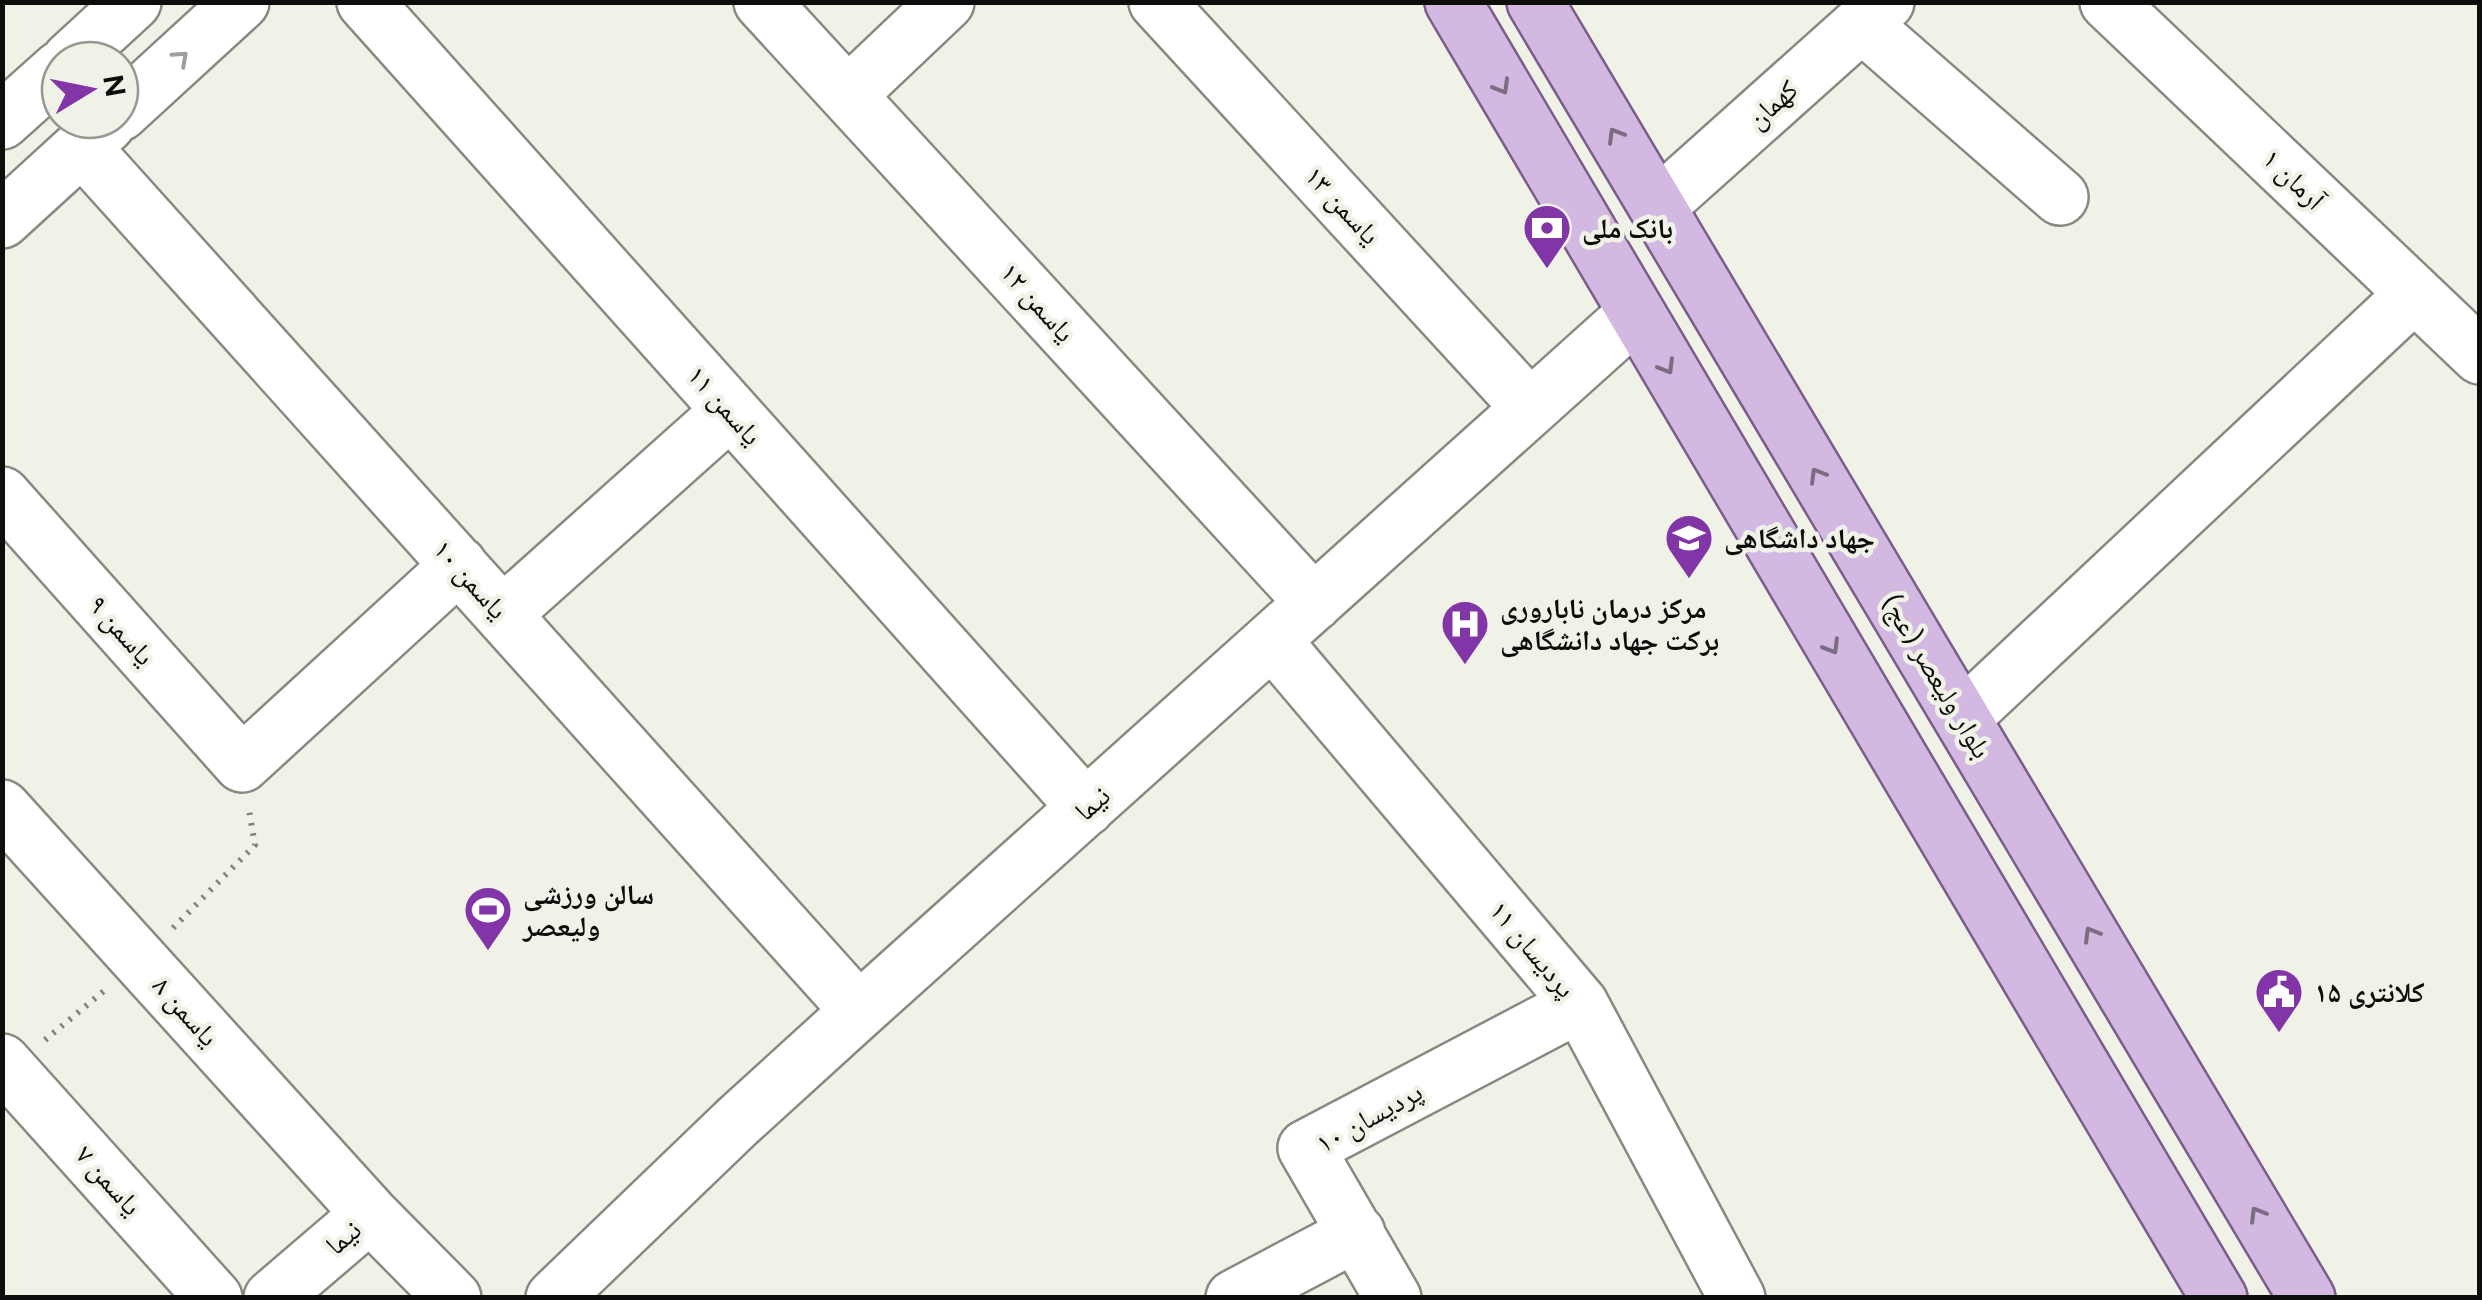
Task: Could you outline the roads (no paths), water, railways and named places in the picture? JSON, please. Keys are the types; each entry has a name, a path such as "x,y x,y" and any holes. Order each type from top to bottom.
{"main road":[{"path":"1452,2 2218,1297"},
{"name":"بلوار ولیعصر (عج)","path":"1536,2 2307,1298"},
{"path":"2067,1044 2090,1058 2118,1054 2127,1040 2128,998"},
{"path":"2134,1154 2133,1123 2152,1102 2171,1099 2200,1118"}],"street":[{"path":"92,40 133,2"},
{"path":"140,95 242,2"},
{"name":"یاسمن ۱۱","path":"365,2 1086,808"},
{"name":"یاسمن ۱۲","path":"762,2 1314,603"},
{"path":"848,95 946,2"},
{"name":"یاسمن ۱۳","path":"1156,2 1530,408"},
{"name":"آرمان ۱","path":"2108,2 2480,356"},
{"path":"1874,13 2060,197"},
{"name":"کهمان","path":"1658,206 1874,13"},
{"path":"2,121 40,87"},
{"path":"2,220 91,140"},
{"name":"یاسمن ۱۰","path":"115,140 458,565 859,1011"},
{"path":"1962,718 2414,294"},
{"name":"نیما","path":"554,1298 737,1122 1635,314"},
{"path":"503,614 730,411"},
{"name":"یاسمن ۹","path":"2,495 242,764 458,565"},
{"name":"پردیسان ۱۱","path":"1272,640 1580,1004 1737,1298"},
{"name":"یاسمن ۸","path":"2,808 370,1214"},
{"name":"پردیسان ۱۰","path":"1393,1298 1306,1148 1580,1004"},
{"name":"یاسمن ۷","path":"2,1062 214,1298"},
{"name":"نیما","path":"272,1298 370,1214 454,1298"},
{"path":"1234,1298 1357,1233"}],"place":[{"name":"بانک ملی","path":"1547,270"},
{"name":"جهاد داشگاهی","path":"1689,580"},
{"name":"مرکز درمان ناباروری برکت جهاد دانشگاهی","path":"1465,666"},
{"name":"سالن ورزشی ولیعصر","path":"488,952"},
{"name":"کلانتری ۱۵","path":"2279,1034"}]}
